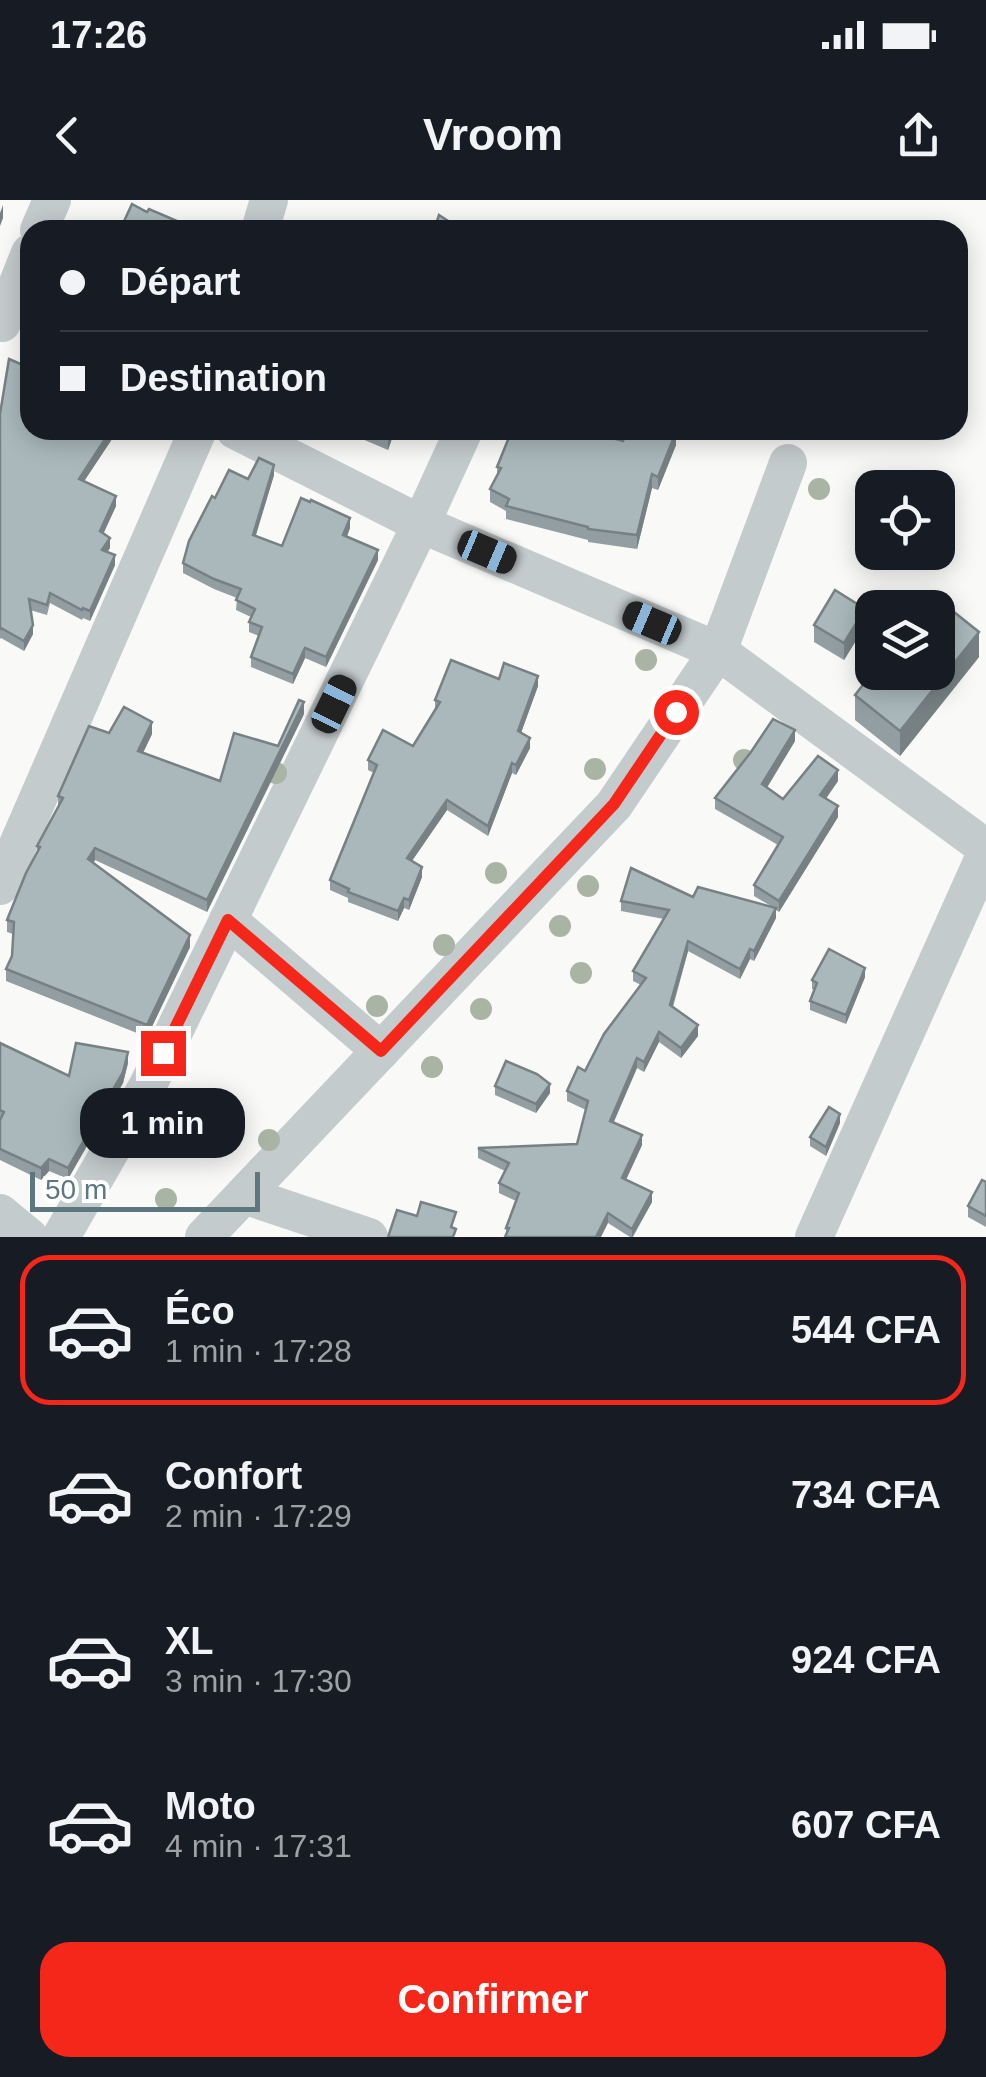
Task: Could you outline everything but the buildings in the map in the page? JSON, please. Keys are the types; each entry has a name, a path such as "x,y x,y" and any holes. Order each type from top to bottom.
{"street":[{"path":"10,327 20,290"},
{"path":"0,886 194,440"},
{"path":"255,440 421,524 718,651 986,851 814,1237"},
{"path":"61,1237 147,1087 459,440"},
{"path":"204,1237 614,804 718,651 788,463"},
{"path":"228,920 381,1051"},
{"path":"244,1195 369,1237"},
{"path":"0,1213 29,1237"}],"route":[{"path":"163,1053 228,920 381,1051 614,804 676,712"}]}
